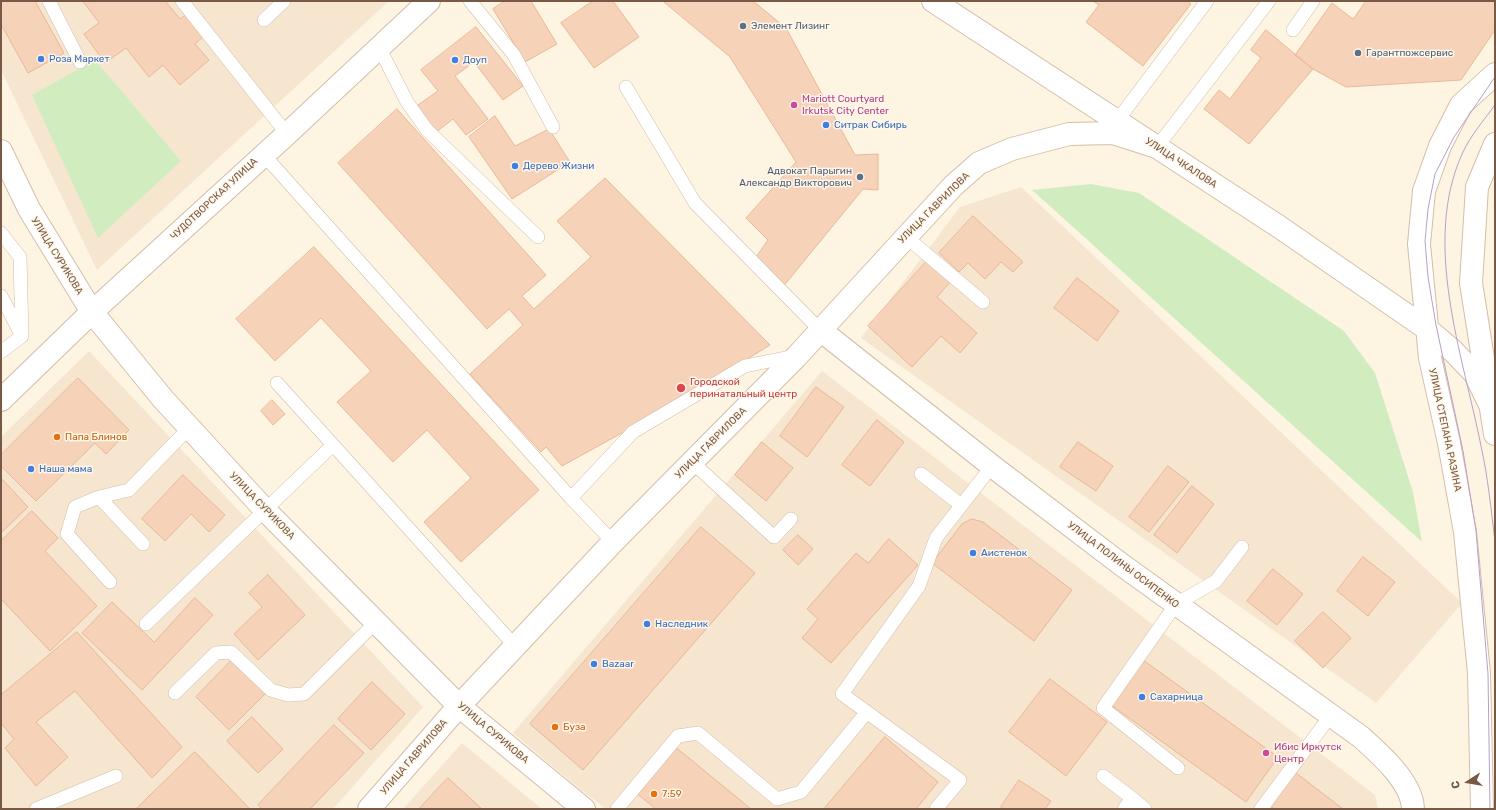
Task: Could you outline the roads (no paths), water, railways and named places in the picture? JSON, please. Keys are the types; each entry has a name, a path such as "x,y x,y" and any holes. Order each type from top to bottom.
{"main road":[{"name":"УЛИЦА ЧКАЛОВА","path":"933,1 1287,232 1427,329 1453,351 1475,374 1490,405"},
{"name":"ЧУДОТВОРСКАЯ УЛИЦА","path":"1,400 92,312 263,154 287,134 425,2"},
{"name":"УЛИЦА СТЕПАНА РАЗИНА","path":"1482,809 1479,673 1465,532 1449,443 1430,358 1419,244 1424,191 1440,146 1461,105 1495,74"},
{"name":"УЛИЦА ГАВРИЛОВА","path":"369,809 459,706 613,542 797,356 819,329 905,236 953,186 979,163 1012,149 1069,134 1112,133 1157,147"},
{"path":"1495,144 1477,187 1471,284 1489,367 1490,405 1495,434"},
{"name":"УЛИЦА СУРИКОВА","path":"1,152 29,209 92,312 189,428 266,511 459,706 584,809"},
{"name":"УЛИЦА ПОЛИНЫ ОСИПЕНКО","path":"819,329 992,466 1122,565 1362,737 1394,768 1413,802 1413,809"}],"lane":[{"path":"49,1 80,62"},
{"path":"182,1 287,134"},
{"path":"264,20 284,1"},
{"path":"470,1 514,55 553,128"},
{"path":"1117,121 1207,1"},
{"path":"1157,147 1269,1"},
{"path":"1293,30 1314,1"},
{"path":"379,47 407,102 427,130 538,236"},
{"path":"626,87 695,204 819,329"},
{"path":"263,154 571,498 613,542"},
{"path":"1,233 20,256 22,336"},
{"path":"905,236 983,302"},
{"path":"1,296 22,336"},
{"path":"1,352 22,336"},
{"path":"571,498 633,432 745,366 797,356"},
{"path":"278,383 515,646"},
{"path":"110,582 67,534 75,507 99,497 130,490 189,428"},
{"path":"146,624 266,511 333,445"},
{"path":"692,462 774,537 791,519"},
{"path":"936,809 960,780 842,694 919,586 936,538 992,466"},
{"path":"921,474 961,505"},
{"path":"99,497 143,544"},
{"path":"1178,768 1103,708 1176,604 1216,581 1242,547"},
{"path":"175,693 216,653 231,652 271,690 288,695 304,694 376,622"},
{"path":"617,809 678,736 698,734 777,799 801,792 867,712"},
{"path":"1261,809 1331,715"},
{"path":"36,809 116,776"},
{"path":"1103,776 1128,804 1145,809"}],"tram line":[{"path":"1490,809 1488,674 1476,531 1463,451 1436,325 1428,277 1425,241 1428,209 1435,174 1454,137 1495,77"},
{"path":"1495,105 1466,146 1451,187 1446,223 1445,261 1456,337 1486,470 1495,541"}],"place":[{"name":"Элемент Лизинг","path":"743,26"},
{"name":"Гарантпожсервис","path":"1358,53"},
{"name":"Роза Маркет","path":"41,59"},
{"name":"Доуп","path":"455,60"},
{"name":"Mariott Courtyard Irkutsk City Center","path":"794,105"},
{"name":"Ситрак Сибирь","path":"826,125"},
{"name":"Дерево Жизни","path":"515,166"},
{"name":"Адвокат Парыгин Александр Викторович","path":"860,177"},
{"name":"Городской перинатальный центр","path":"681,388"},
{"name":"Папа Блинов","path":"57,437"},
{"name":"Наша мама","path":"31,469"},
{"name":"Аистенок","path":"973,553"},
{"name":"Наследник","path":"647,624"},
{"name":"Bazaar","path":"594,664"},
{"name":"Сахарница","path":"1142,697"},
{"name":"Буза","path":"555,727"},
{"name":"Ибис Иркутск Центр","path":"1266,753"},
{"name":"7:59","path":"654,794"}]}
